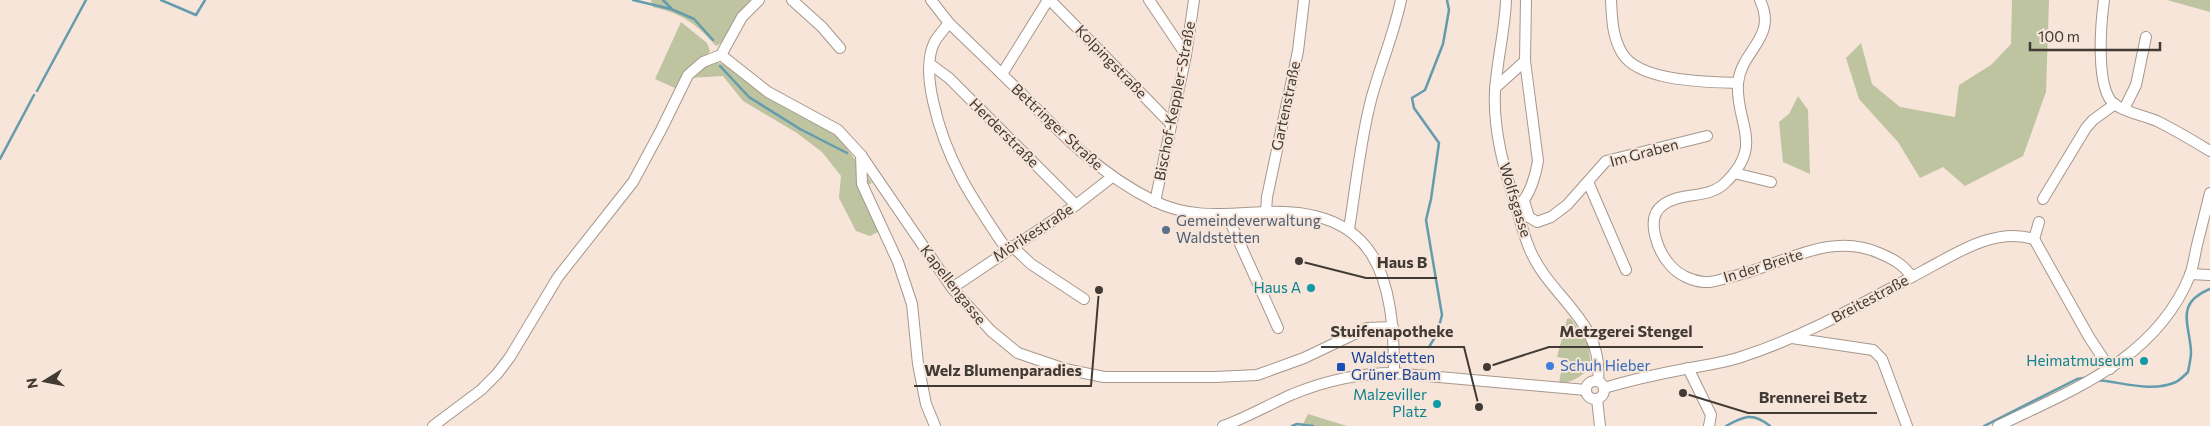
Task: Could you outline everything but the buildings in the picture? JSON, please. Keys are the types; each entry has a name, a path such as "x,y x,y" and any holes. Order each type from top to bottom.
{"street":[{"path":"433,426 474,396 497,374 514,351 558,277 633,182 662,130 688,75 703,62 722,55 742,17 759,0"},
{"path":"792,0 822,27 840,48"},
{"name":"Bettringer Straße","path":"931,0 949,23 1070,143 1112,177 1155,202 1176,210 1199,215 1266,212 1311,215 1331,220 1349,229 1366,246 1385,286 1393,327 1394,373"},
{"path":"1002,74 1050,0"},
{"name":"Kolpingstraße","path":"1050,0 1171,124"},
{"path":"1149,0 1186,55"},
{"name":"Bischof-Keppler-Straße","path":"1155,202 1186,55 1194,0"},
{"name":"Gartenstraße","path":"1266,212 1267,198 1298,51 1304,0"},
{"path":"1349,229 1360,152 1371,102 1396,24 1401,0"},
{"name":"Wolfsgasse","path":"1506,0 1496,88 1495,124 1520,204 1530,250 1548,281 1582,321 1592,339 1599,358 1601,384"},
{"path":"1520,204 1537,169 1538,161 1525,61 1526,0"},
{"path":"1612,0 1614,35 1622,54 1637,67 1681,79 1738,83 1741,70 1765,28 1765,10 1760,0"},
{"path":"2104,0 2101,27 2102,69 2107,94 2119,106 2171,128 2210,151"},
{"path":"949,23 934,42 929,83 946,148 959,175 974,201 1010,248 1084,299"},
{"path":"2043,199 2086,128 2093,120 2119,106 2136,85 2146,37"},
{"name":"Kapellengasse","path":"722,55 768,92 838,130 861,155 952,288 991,331 1018,353 1065,370 1104,377 1257,375 1304,358 1367,328 1393,327"},
{"path":"1496,88 1525,61"},
{"name":"Herderstraße","path":"930,64 949,78 1076,205"},
{"name":"In der Breite","path":"1738,83 1748,143 1742,160 1734,173 1717,189 1675,200 1663,205 1656,212 1653,223 1655,234 1670,265 1680,274 1692,280 1706,282 1738,276 1814,249 1843,246 1872,250 1894,259 1905,267 1912,276"},
{"name":"Im Graben","path":"1520,204 1529,217 1537,222 1544,221 1567,205 1602,165 1615,158 1707,136"},
{"path":"861,155 862,184 898,262 912,304 918,364 926,404 935,426"},
{"path":"1734,173 1771,182"},
{"name":"Mörikestraße","path":"952,288 1076,205 1112,177"},
{"path":"1588,182 1626,270"},
{"path":"1999,426 2106,372 2134,351 2161,324 2174,308 2190,274 2210,193"},
{"path":"1227,215 1278,328"},
{"path":"2039,222 2034,238 2106,372"},
{"name":"Breitestraße","path":"1601,384 1727,362 1792,338 1854,309 1954,255 1998,236 2020,234 2034,238"},
{"path":"2190,274 2210,276"},
{"path":"1792,338 1873,350 1882,359 1907,426"},
{"path":"1688,368 1711,415 1709,426"},
{"path":"1223,426 1311,387 1336,380 1394,373 1586,390"},
{"path":"1590,382 1601,384 1602,396 1597,399 1591,398 1586,390 1590,382"},
{"path":"1597,399 1600,426"}],"green space":[{"path":"651,0 752,0 742,11 724,39 716,46 689,21 673,13 653,7"},
{"path":"2012,0 2049,0 2046,92 2023,156 1965,186 1943,167 1920,178 1898,142 1859,99 1846,58 1861,43 1872,84 1900,107 1955,117 1959,85 1991,65 2011,44"},
{"path":"2167,0 2210,0 2210,12"},
{"path":"681,22 707,43 710,51 677,89 655,79"},
{"path":"715,62 727,65 767,98 838,136 872,183 860,188 882,230 870,236 856,231 839,198 841,176 822,152 797,133 743,101 723,76 689,78 699,68"},
{"path":"1798,96 1808,110 1810,174 1783,162 1779,122 1789,114"},
{"path":"1570,318 1587,340 1591,364 1578,378 1559,384 1563,358 1557,357 1567,319"},
{"path":"1308,414 1347,426 1302,426"}],"waterway":[{"path":"37,91 86,0"},
{"path":"161,0 196,15 205,0"},
{"path":"633,0 671,9 694,19 713,40"},
{"path":"663,0 671,8"},
{"path":"1429,347 1437,334 1442,315 1426,220 1439,143 1414,108 1412,98 1425,90 1443,44 1449,10 1447,0"},
{"path":"720,66 749,97 800,129 847,153"},
{"path":"0,159 34,95"},
{"path":"2097,380 2157,387 2181,379 2188,372 2191,357 2187,324 2188,308 2192,301 2210,289"},
{"path":"1984,426 2077,379 2084,378"},
{"path":"1726,426 1748,417 1758,419 1770,426"},
{"path":"1292,426 1297,424 1313,426"}],"place":[{"name":"Gemeindeverwaltung Waldstetten","path":"1166,230"},
{"name":"Haus B","path":"1299,261"},
{"name":"Haus A","path":"1311,288"},
{"name":"Welz Blumenparadies","path":"1099,290"},
{"name":"Heimatmuseum","path":"2144,361"},
{"name":"Schuh Hieber","path":"1550,366"},
{"name":"Waldstetten Grüner Baum","path":"1341,367"},
{"name":"Metzgerei Stengel","path":"1487,367"},
{"name":"Brennerei Betz","path":"1683,393"},
{"name":"Malzeviller Platz","path":"1437,404"},
{"name":"Stuifenapotheke","path":"1479,407"}]}
